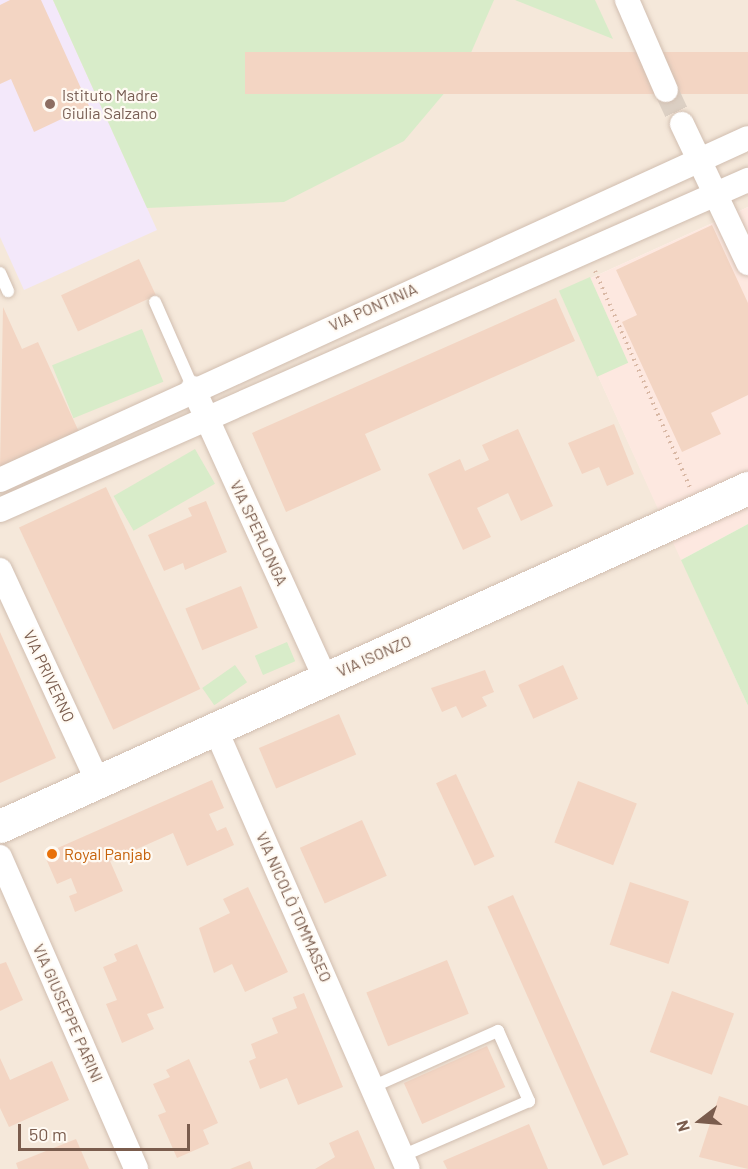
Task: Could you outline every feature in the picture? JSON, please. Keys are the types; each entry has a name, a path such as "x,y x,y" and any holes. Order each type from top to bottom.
{"main road":[{"name":"VIA ISONZO","path":"0,826 748,488"}],"street":[{"path":"627,0 666,90"},
{"path":"682,124 748,263"},
{"name":"VIA PONTINIA","path":"0,480 193,388 748,138"},
{"path":"0,510 208,421 748,180"},
{"name":"VIA SPERLONGA","path":"193,388 325,678"},
{"name":"VIA PRIVERNO","path":"0,570 98,782"},
{"name":"VIA NICOLÒ TOMMASEO","path":"215,728 405,1162"},
{"name":"VIA GIUSEPPE PARINI","path":"0,857 136,1169"}],"lane":[{"path":"0,273 8,291"},
{"path":"155,302 193,388"},
{"name":"VIA NICOLÒ TOMMASEO","path":"372,1087 498,1031 529,1101 405,1162"}],"path":[{"path":"586,253 700,509"}],"shaded area":[{"path":"0,0 748,0 748,207 560,292 748,706 748,1169 0,1169"},
{"name":"Istituto Madre Giulia Salzano","path":"0,0 53,0 157,230 24,290 0,237"},
{"path":"748,207 748,524 681,560 560,292"}],"green space":[{"path":"53,0 494,0 463,71 404,141 284,202 147,208"},
{"path":"515,0 595,0 613,39"},
{"path":"590,277 628,363 597,377 559,291"},
{"path":"142,329 163,382 73,418 52,365"},
{"path":"195,449 215,484 134,531 114,496"},
{"path":"748,524 748,706 681,560"},
{"path":"287,642 295,661 263,675 255,656"},
{"path":"235,665 247,682 214,705 202,688"}],"building":[{"path":"10,0 41,0 89,106 34,132 11,79 0,84 0,5"},
{"path":"245,52 748,52 748,94 245,94"},
{"path":"712,225 748,303 748,395 711,413 721,434 682,452 622,322 637,315 616,270"},
{"path":"139,259 156,295 78,332 61,295"},
{"path":"556,298 575,341 365,434 381,470 286,512 252,433"},
{"path":"3,307 22,349 38,342 79,432 0,468"},
{"path":"614,424 634,474 607,486 599,467 582,474 568,443"},
{"path":"518,429 553,506 521,521 508,493 477,508 491,537 463,550 428,474 460,459 465,471 489,460 482,445"},
{"path":"106,487 200,689 113,730 19,528"},
{"path":"206,501 227,552 185,570 183,563 164,571 148,535 192,516 188,508"},
{"path":"241,586 258,628 202,650 185,608"},
{"path":"0,632 56,758 0,783"},
{"path":"563,665 578,699 533,719 518,685"},
{"path":"485,670 494,692 482,697 487,706 462,718 456,706 442,712 431,688"},
{"path":"339,714 356,755 276,788 259,748"},
{"path":"456,774 494,856 475,866 436,783"},
{"path":"212,780 224,808 209,814 217,831 226,827 234,845 187,866 173,833 110,861 123,891 75,912 69,896 77,893 71,878 57,884 44,854"},
{"path":"578,781 637,804 613,865 554,843"},
{"path":"362,820 387,876 325,903 300,848"},
{"path":"630,882 689,901 669,964 610,945"},
{"path":"248,887 288,972 245,992 232,964 214,973 199,928 230,913 223,899"},
{"path":"513,895 629,1154 603,1166 487,906"},
{"path":"137,944 164,1008 147,1014 154,1029 122,1043 106,1004 117,1000 103,967 117,961 114,954"},
{"path":"447,960 469,1014 388,1046 366,993"},
{"path":"6,962 23,1000 0,1011 0,964"},
{"path":"672,991 734,1014 712,1075 650,1052"},
{"path":"304,993 343,1087 298,1105 287,1078 260,1089 249,1061 256,1058 251,1044 278,1033 272,1018 297,1008 293,997"},
{"path":"487,1046 505,1087 422,1124 404,1083"},
{"path":"0,1058 10,1080 52,1061 69,1100 9,1127 0,1108"},
{"path":"189,1059 218,1123 203,1130 209,1144 177,1158 158,1115 166,1112 153,1084 170,1077 166,1070"},
{"path":"719,1096 748,1106 748,1169 699,1157"},
{"path":"529,1124 548,1169 447,1169 443,1161"},
{"path":"358,1130 375,1169 315,1169 335,1157 329,1143"},
{"path":"76,1139 89,1169 18,1169 16,1163"},
{"path":"250,1161 253,1169 230,1169"}],"tunnel":[{"path":"666,90 682,124"}],"place":[{"name":"Istituto Madre Giulia Salzano","path":"50,104"},
{"name":"Royal Panjab","path":"52,854"}]}
